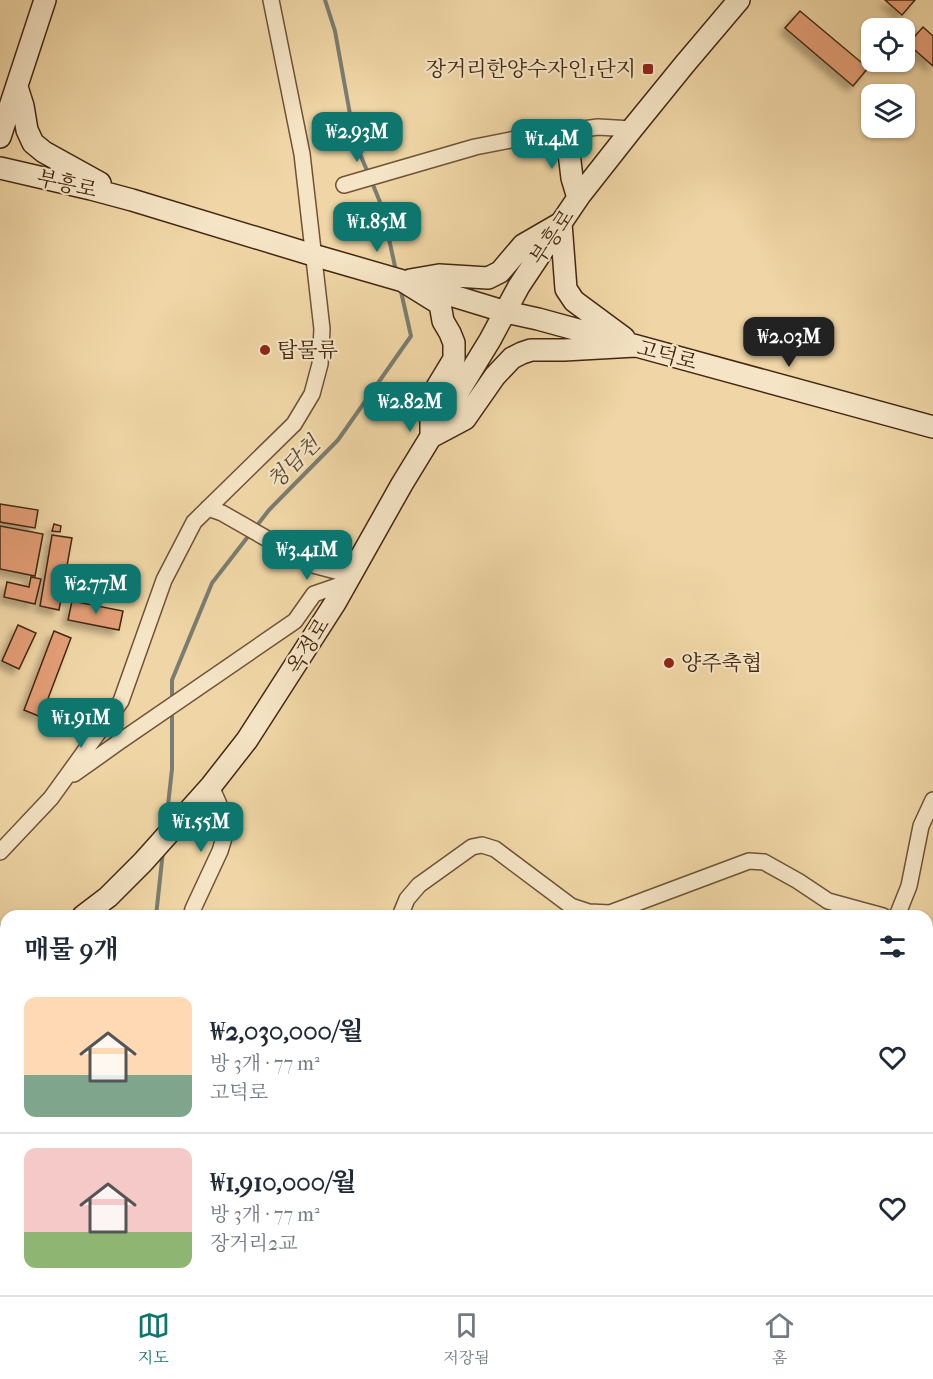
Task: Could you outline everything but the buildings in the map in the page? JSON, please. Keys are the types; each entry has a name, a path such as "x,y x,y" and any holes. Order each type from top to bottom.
{"main road":[{"path":"0,137 45,0"},
{"name":"부흥로","path":"506,312 519,286 578,198 684,64 739,0"},
{"path":"0,104 34,33"},
{"path":"16,87 23,106 27,130 33,143 59,162 132,201"},
{"path":"531,136 563,145 569,153 572,178 578,198"},
{"name":"부흥로","path":"0,168 91,189 403,281"},
{"path":"403,281 439,275 488,278 500,273 523,245 561,223 566,289 574,301 635,346"},
{"path":"403,281 506,312"},
{"path":"403,281 440,304 443,321 454,343 454,359 431,397 430,437 465,419 495,376 512,358 522,353 531,350 635,346"},
{"name":"고덕로","path":"506,312 933,427"},
{"name":"옥정로","path":"91,910 108,897 143,862 206,792 253,731 348,579 506,312"}],"street":[{"path":"0,852 51,798 121,701 164,580 194,522 215,511 294,424 312,394 320,364 322,328 302,154 271,0"},
{"path":"344,185 475,147 531,136 598,128 632,129"},
{"path":"215,511 313,565 348,579"},
{"path":"62,783 295,621 314,594 348,579"},
{"path":"193,910 220,851 228,825 206,792"},
{"path":"899,910 909,886 921,826 933,800"},
{"path":"402,910 407,899 419,885 472,847 482,845 495,849 571,906 583,910"},
{"path":"618,910 749,861 764,862 828,901 861,910"}],"waterway":[{"name":"청담천","path":"325,0 335,31 355,142 368,173"},
{"name":"청담천","path":"371,180 382,207 396,271"},
{"name":"청담천","path":"255,528 269,510 338,440 411,336 400,287"},
{"name":"청담천","path":"172,700 172,680 212,583 250,534"},
{"name":"청담천","path":"166,823 172,769 172,711"},
{"name":"청담천","path":"157,910 163,851"}],"place":[{"name":"장거리한양수자인1단지","path":"648,69"},
{"name":"탑물류","path":"265,350"},
{"name":"양주축협","path":"669,663"}]}
